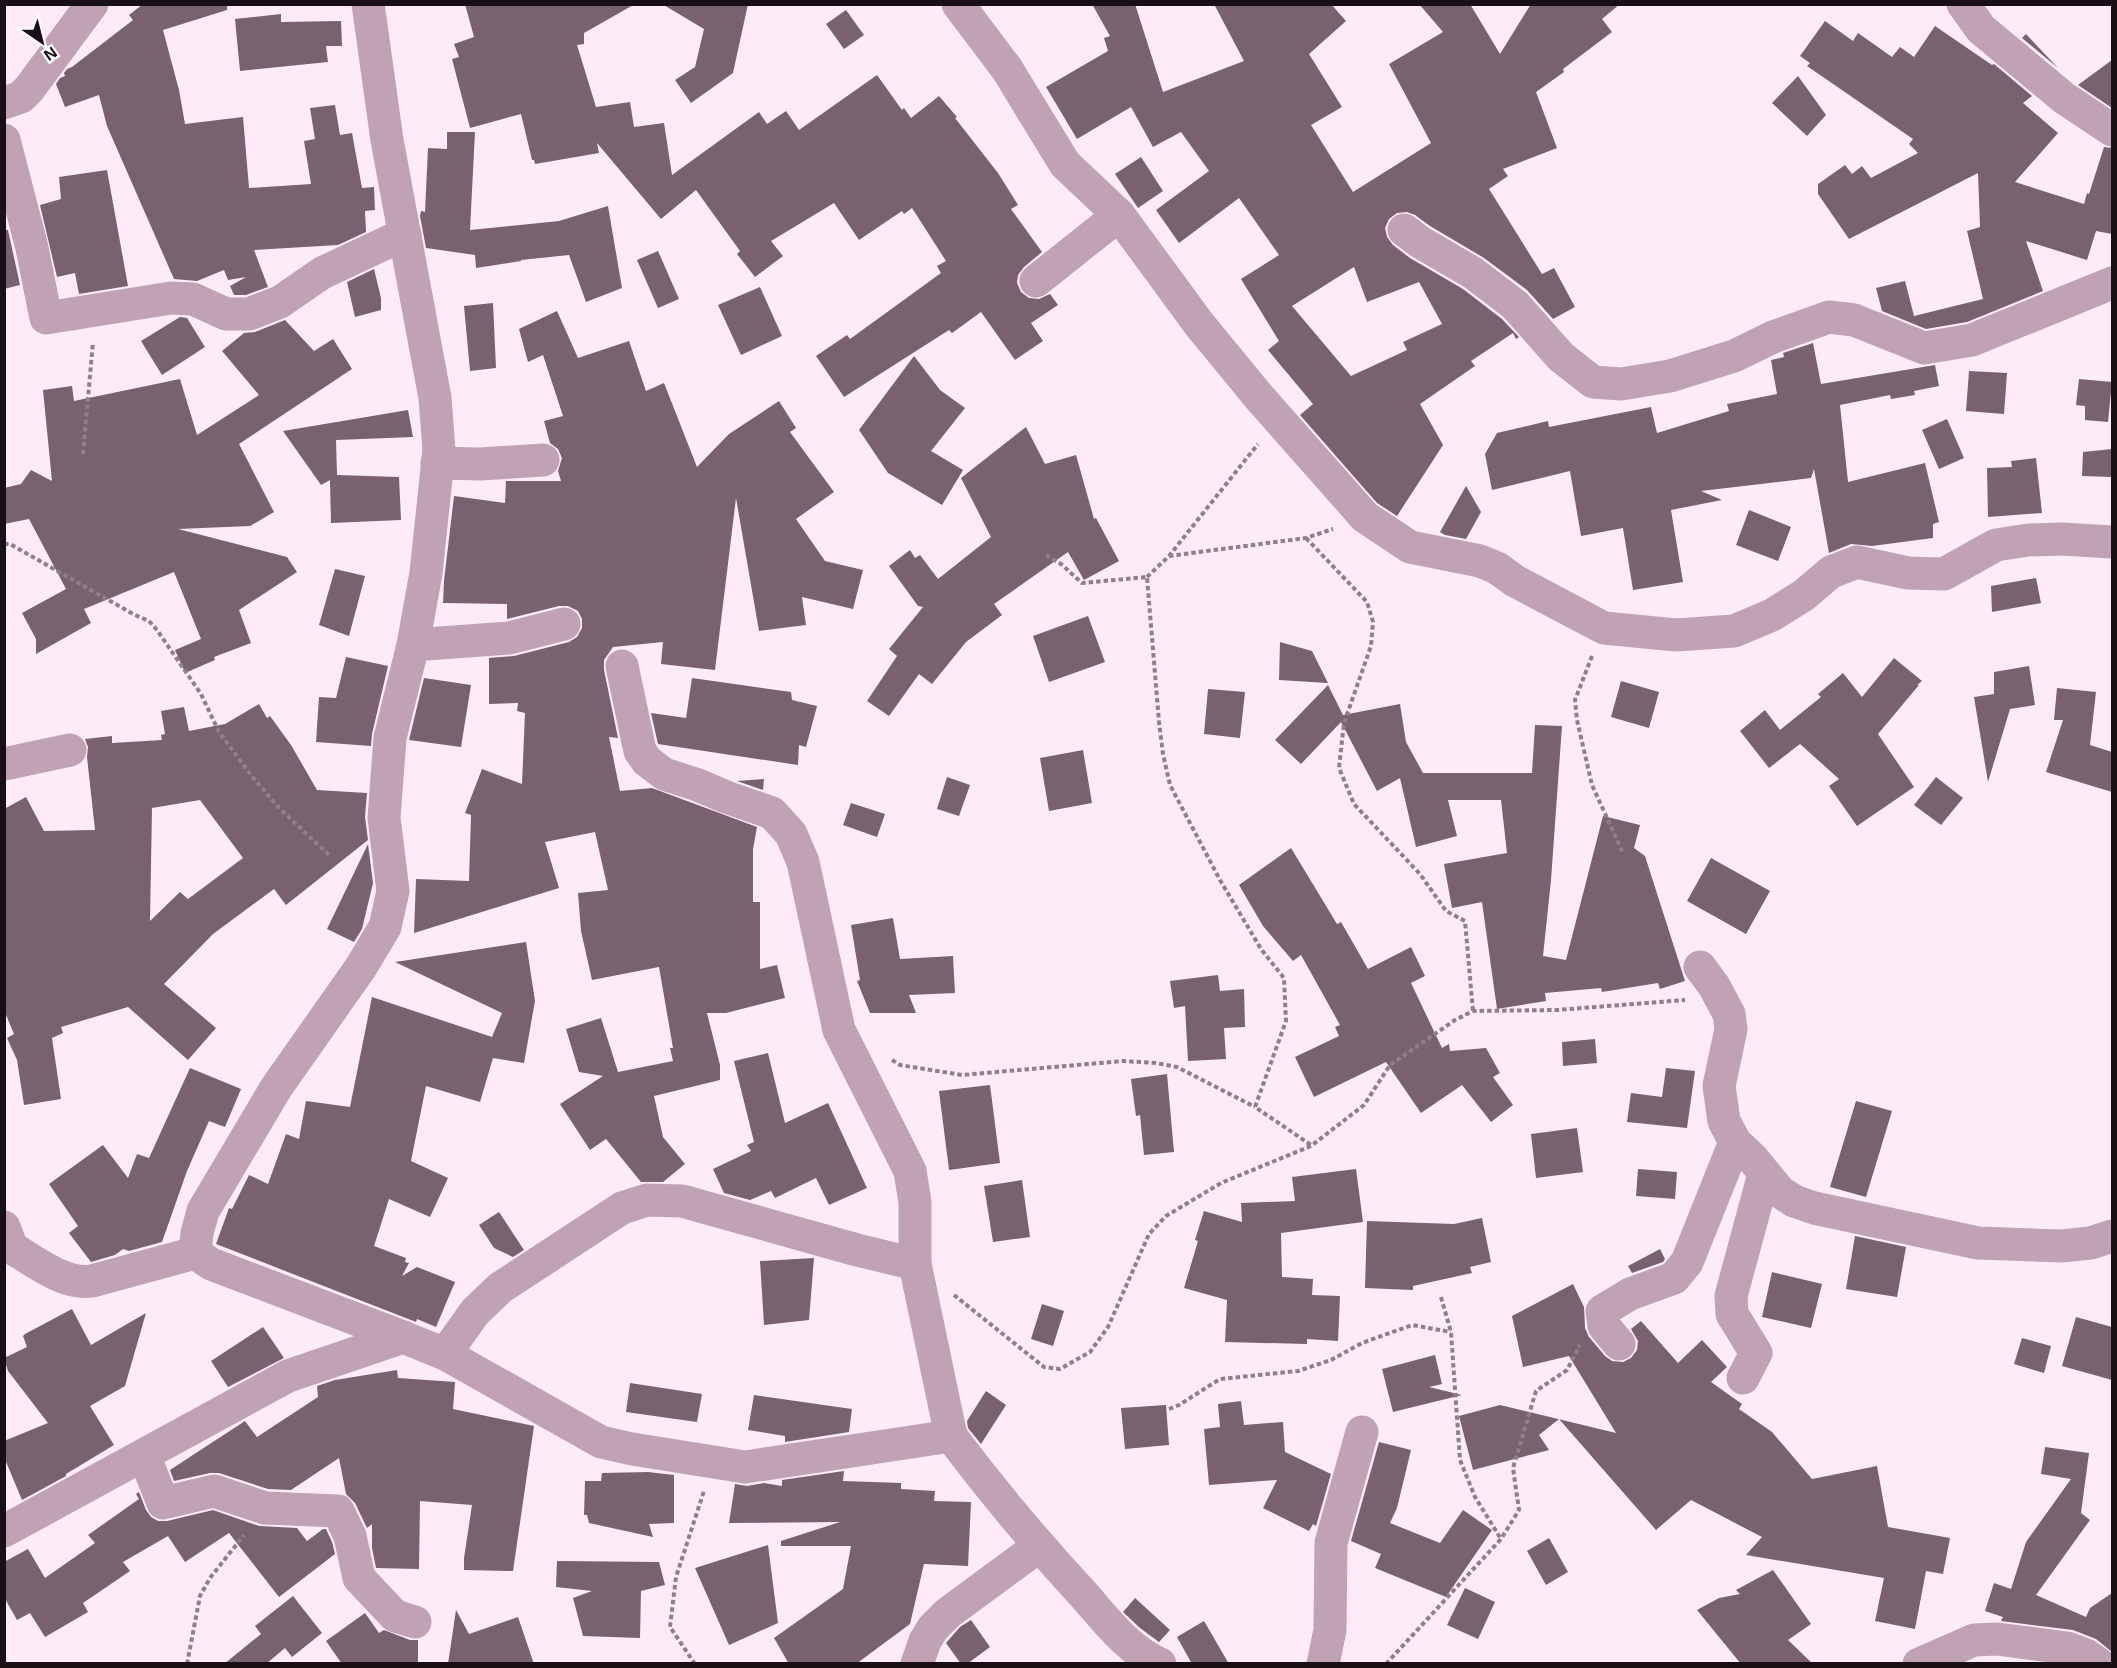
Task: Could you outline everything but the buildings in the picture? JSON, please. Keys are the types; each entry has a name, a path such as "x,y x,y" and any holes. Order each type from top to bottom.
{"street":[{"path":"4,104 21,97 29,89 92,4"},
{"path":"195,1253 196,1233 203,1211 276,1088 361,967 385,927 393,891 384,818 390,738 413,645 426,573 439,450 435,398 387,140 368,4"},
{"path":"958,4 1007,69 1065,164 1119,215 1199,324 1278,421 1365,517 1410,547 1480,561 1497,568 1515,581 1604,628 1676,635 1734,631 1772,615 1804,595 1831,572 1857,562 1908,573 1944,574 1996,544 2062,539 2112,542"},
{"path":"1963,4 1981,29 2064,98 2112,130"},
{"path":"4,140 32,248 46,318 186,297 226,314 249,314 280,302 322,273 405,234"},
{"path":"1036,280 1119,215"},
{"path":"1404,230 1473,273 1515,305 1561,357 1593,382 1621,384 1670,376 1734,356 1804,324 1828,318 1854,320 1924,348 1972,340 2112,283"},
{"path":"436,463 480,464 543,460"},
{"path":"413,645 509,638 564,624"},
{"path":"622,666 640,751 647,761 664,774 698,784 772,813 791,834 803,862 839,1030 910,1171 915,1202 915,1264 951,1436 1039,1546 1129,1644 1160,1664"},
{"path":"4,764 70,750"},
{"path":"1700,967 1714,986 1729,1014 1731,1029 1719,1086 1724,1121 1735,1142 1753,1159 1780,1192 1794,1201 1814,1208 1978,1243 2061,1246 2091,1243 2112,1236"},
{"path":"1619,1344 1604,1326 1602,1311 1630,1294 1674,1278 1687,1262 1735,1142"},
{"path":"1743,1378 1756,1353 1732,1314 1731,1296 1764,1174"},
{"path":"445,1354 475,1312 500,1288 622,1208 646,1200 682,1201 915,1264"},
{"path":"6,1243 67,1279 80,1283 195,1253 211,1264 445,1354 601,1442 745,1467 951,1436"},
{"path":"4,1531 288,1376 403,1337"},
{"path":"1323,1664 1330,1630 1331,1543 1362,1432"},
{"path":"144,1455 163,1503 214,1491 265,1508 338,1511 350,1536 359,1578 395,1616 415,1622"},
{"path":"917,1664 929,1635 948,1613 1039,1546"},
{"path":"1919,1664 1974,1640 1997,1639 2067,1648 2086,1654 2100,1664"}],"path":[{"path":"83,454 92,365 94,311"},
{"path":"1046,555 1062,564 1082,583 1147,576 1168,556 1278,421"},
{"path":"1168,556 1306,538 1365,517"},
{"path":"1306,538 1366,602 1373,622 1371,646 1344,723 1339,768 1354,804 1420,874 1446,911 1465,921 1473,1011"},
{"path":"4,544 10,544 149,621 201,694 219,732 251,775 278,807 330,856"},
{"path":"1147,576 1159,722 1170,785 1220,880 1261,949 1284,978 1286,1022 1255,1107"},
{"path":"1604,628 1575,700 1577,720 1592,785 1623,853"},
{"path":"915,1264 1044,1367 1060,1369 1090,1352 1108,1327 1149,1234 1166,1216 1221,1183 1311,1146 1364,1106 1390,1065 1455,1020 1473,1011 1557,1010 1719,998"},
{"path":"890,1059 900,1065 962,1075 1123,1061 1177,1067 1255,1107 1311,1146"},
{"path":"1441,1297 1451,1332 1460,1460 1475,1497 1501,1539"},
{"path":"1386,1664 1501,1539 1519,1510 1514,1468 1536,1391 1567,1370 1591,1326 1602,1311"},
{"path":"1169,1409 1220,1379 1298,1371 1331,1360 1362,1343 1412,1324 1451,1332"},
{"path":"695,1664 670,1627 676,1577 713,1461"},
{"path":"187,1664 200,1596 210,1578 265,1508"}]}
